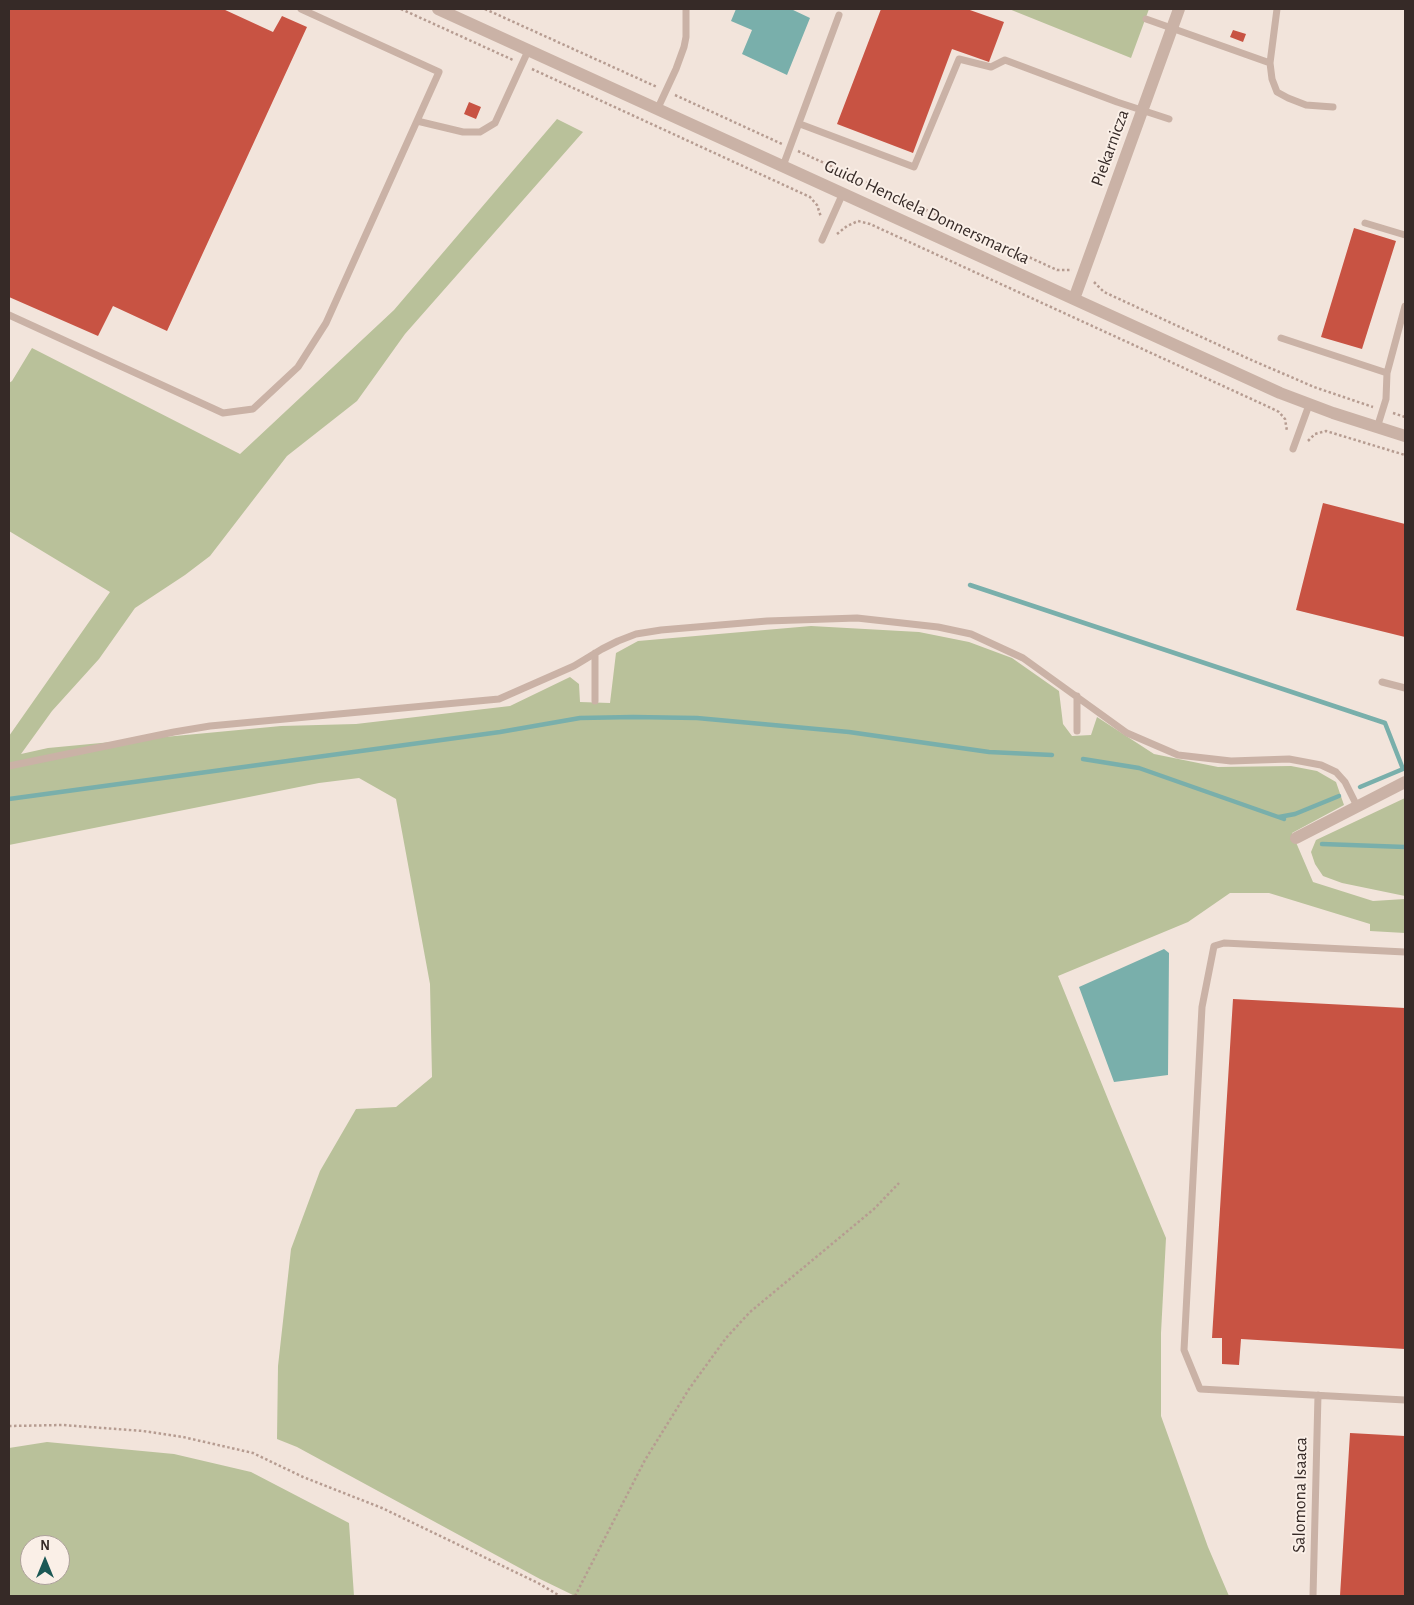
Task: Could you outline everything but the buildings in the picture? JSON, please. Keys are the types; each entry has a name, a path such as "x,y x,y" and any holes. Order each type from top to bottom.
{"street":[{"name":"Guido Henckela Donnersmarcka","path":"438,9 1258,383 1309,404 1405,436"},
{"name":"Piekarnicza","path":"1074,299 1179,9"},
{"path":"1296,838 1405,782"}],"lane":[{"path":"9,316 223,412 253,409 298,367 326,323 439,72 301,9"},
{"path":"657,110 684,47 686,9"},
{"path":"1277,9 1270,63 1272,79 1278,92 1306,105 1333,107"},
{"path":"784,166 839,15"},
{"path":"1146,20 1270,63"},
{"path":"417,121 463,132 480,132 495,123 528,50"},
{"path":"800,124 914,167 959,58 992,67 1005,60 1116,102 1169,119"},
{"path":"822,240 843,193"},
{"path":"1365,223 1405,235"},
{"path":"1377,428 1386,399 1387,373 1405,306"},
{"path":"1281,338 1387,373"},
{"path":"1293,449 1309,404"},
{"path":"9,766 210,726 499,699 574,666 618,640 636,634 661,630 777,621 857,618 938,627 971,634 1023,658 1127,733 1178,755 1231,761 1290,760 1320,765 1336,772 1345,782 1357,806"},
{"path":"594,701 595,653"},
{"path":"1382,682 1405,688"},
{"path":"1077,696 1077,731"},
{"path":"1405,952 1224,943 1214,946 1202,1007 1184,1350 1200,1388 1405,1400"},
{"name":"Salomona Isaaca","path":"1313,1596 1318,1395"}],"path":[{"path":"401,9 810,197 819,210 821,216 820,226 838,234 847,226 858,221 870,224 1271,408 1279,412 1285,419 1288,434 1306,442 1315,434 1326,431 1405,454"},
{"path":"485,9 1057,270 1070,269"},
{"path":"1092,280 1104,292 1247,358 1314,387 1405,417"},
{"path":"575,1596 646,1460 689,1389 726,1338 750,1312 874,1209 899,1183"},
{"path":"9,1426 63,1425 143,1431 192,1439 254,1453 303,1477 382,1508 538,1583 560,1596"}],"green space":[{"path":"1009,9 1149,9 1131,58"},
{"path":"557,119 583,132 405,334 357,401 287,456 210,556 135,608 99,659 52,711 21,754 48,748 281,726 356,724 510,706 570,677 579,684 580,702 610,703 616,653 638,641 811,626 919,632 969,642 1012,658 1059,691 1063,724 1072,736 1091,735 1097,717 1154,754 1218,767 1291,766 1317,771 1336,782 1344,805 1292,833 1313,882 1373,901 1405,899 1405,933 1370,931 1370,924 1269,893 1230,893 1188,922 1058,976 1166,1238 1161,1333 1161,1416 1208,1547 1229,1596 575,1596 540,1579 297,1447 277,1439 278,1366 291,1249 320,1171 356,1109 396,1107 432,1077 430,984 396,799 359,778 319,783 9,845 9,736 110,592 9,531 9,383 32,348 240,454 394,310"},
{"path":"1405,798 1405,896 1342,883 1323,876 1315,864 1311,852 1316,840"},
{"path":"47,1442 174,1454 251,1472 349,1523 354,1596 9,1596 9,1448"}],"water":[{"path":"736,9 791,9 810,18 787,75 742,54 752,30 731,21"},
{"path":"1164,949 1169,953 1168,1075 1114,1082 1079,987"}],"waterway":[{"path":"970,585 1385,723 1403,769 1360,787"},
{"path":"9,799 500,732 580,718 697,718 849,732 989,752 1052,755"},
{"path":"1083,759 1139,768 1284,819"},
{"path":"1279,817 1295,814 1339,796"},
{"path":"1322,844 1405,847"}]}
